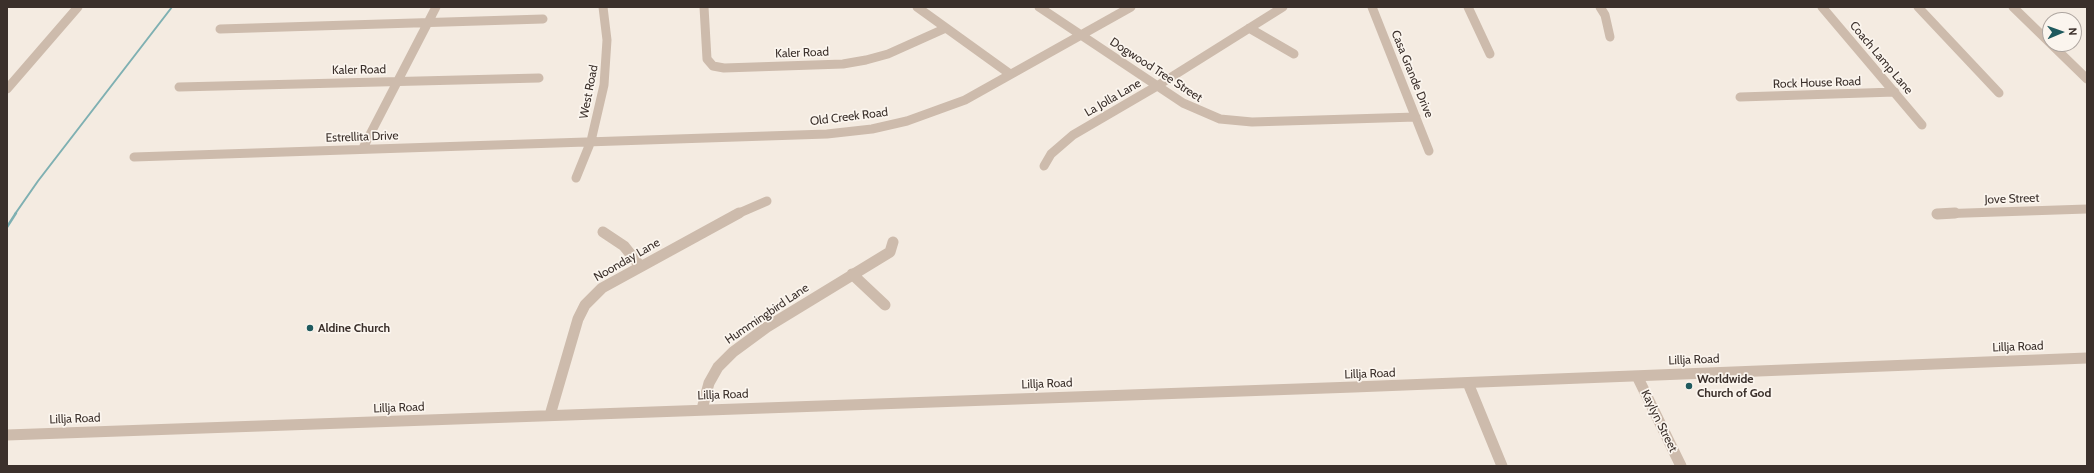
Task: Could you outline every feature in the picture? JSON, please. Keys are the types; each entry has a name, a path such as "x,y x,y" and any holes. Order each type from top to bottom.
{"street":[{"path":"7,89 78,7"},
{"path":"363,148 436,7"},
{"name":"West Road","path":"576,178 590,141 599,111 606,66 608,40 603,7"},
{"name":"Kaler Road","path":"704,7 707,59 713,66 724,68 843,64 866,60 910,46 946,28"},
{"path":"917,7 1010,74"},
{"name":"Dogwood Tree Street","path":"1039,7 1157,86 1201,112 1220,119 1252,122 1416,117"},
{"name":"Old Creek Road","path":"590,141 827,134 872,129 907,122 965,100 1131,7"},
{"name":"La Jolla Lane","path":"1044,166 1051,154 1062,143 1157,86 1283,7"},
{"name":"Casa Grande Drive","path":"1372,7 1429,151"},
{"path":"1468,7 1490,54"},
{"path":"1600,7 1605,14 1610,37"},
{"name":"Coach Lamp Lane","path":"1822,7 1922,125"},
{"path":"1918,7 1999,93"},
{"path":"2013,7 2042,34"},
{"path":"220,29 543,19"},
{"path":"1249,28 1294,54"},
{"path":"2060,52 2087,79"},
{"name":"Kaler Road","path":"179,87 539,78"},
{"name":"Rock House Road","path":"1740,97 1895,92"},
{"name":"Estrellita Drive","path":"134,157 590,141"},
{"name":"Noonday Lane","path":"550,415 578,320 585,305 602,288 749,208 767,201"},
{"name":"Jove Street","path":"1937,214 2087,209"},
{"path":"603,232 624,246 640,266"},
{"name":"Hummingbird Lane","path":"702,409 709,383 718,367 733,352 767,327 890,252 893,242"},
{"path":"852,274 885,305"},
{"name":"Lillja Road","path":"7,435 702,409 1468,383 2087,358"},
{"name":"Kaylyn Street","path":"1637,376 1681,466"},
{"path":"1468,383 1502,466"}],"waterway":[{"path":"15,214 38,181 172,7"},
{"path":"7,227 16,213"}],"place":[{"name":"Aldine Church","path":"310,328"},
{"name":"Worldwide Church of God","path":"1689,386"}]}
